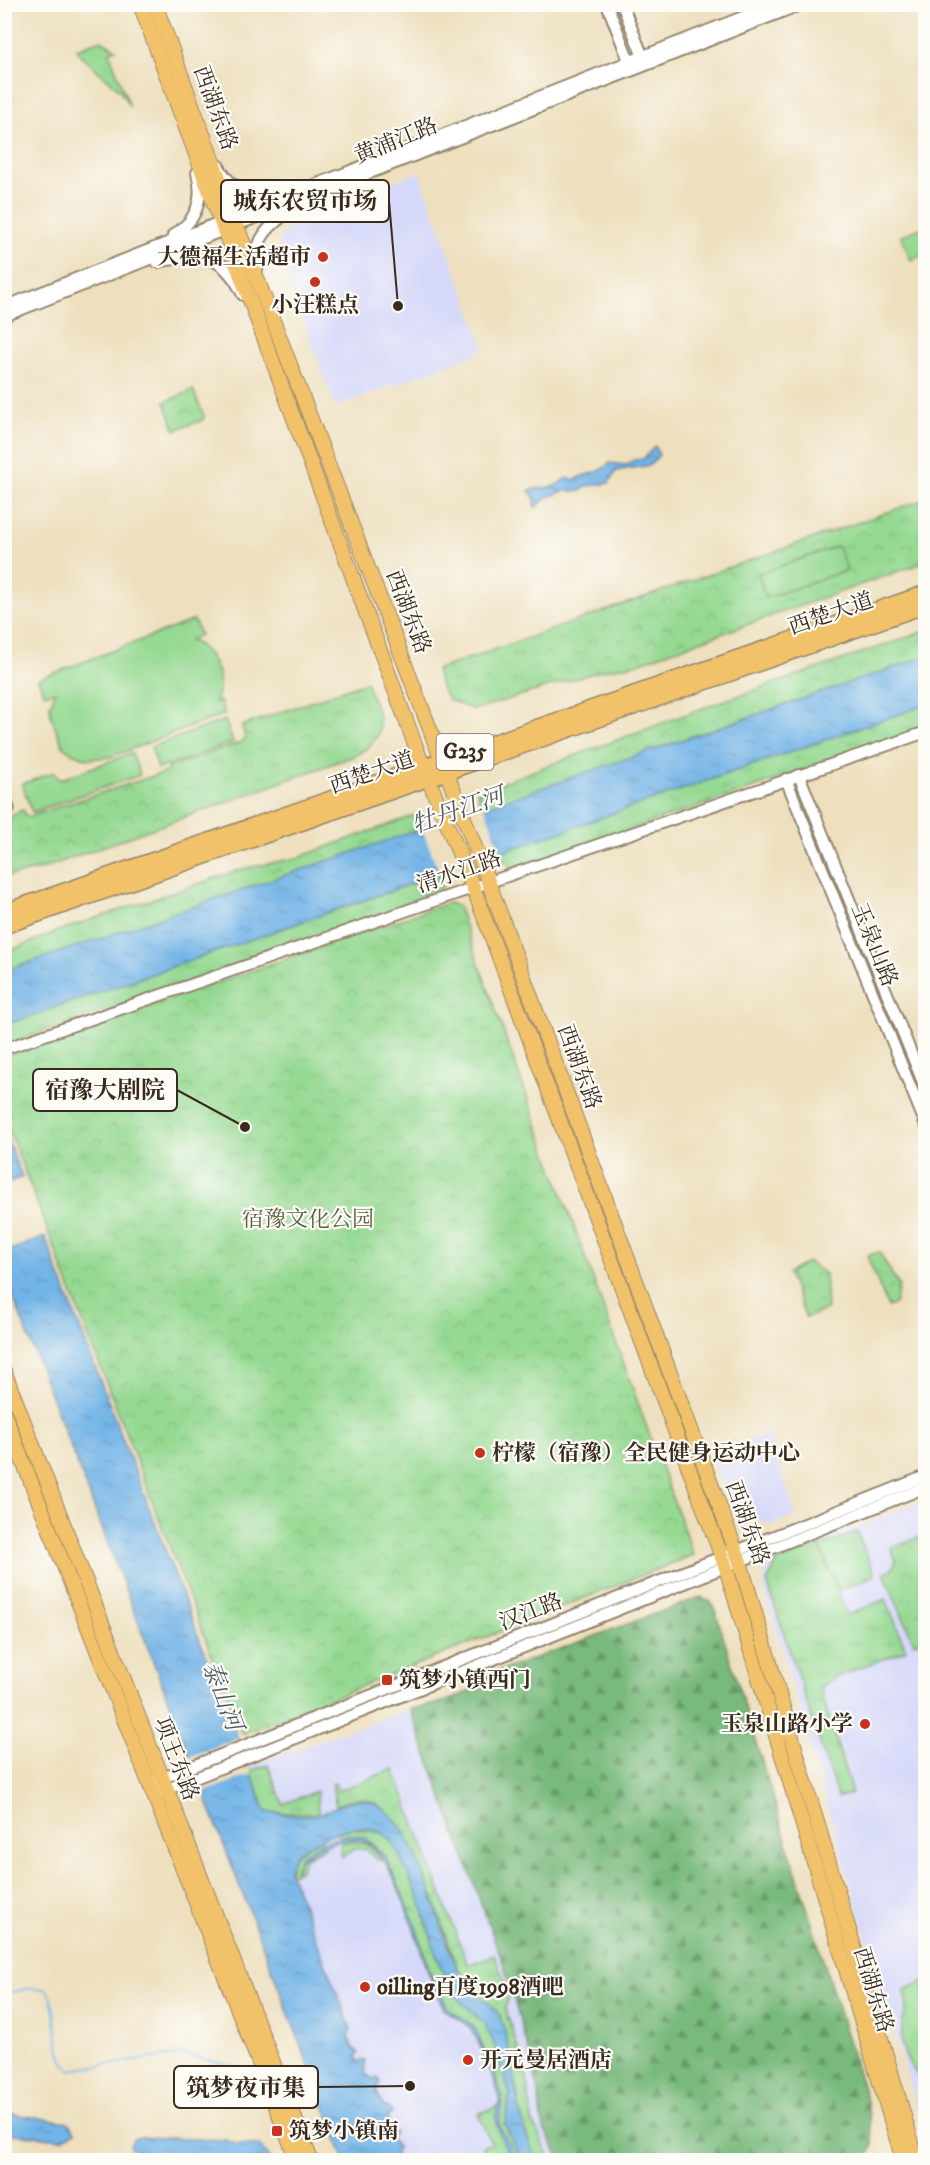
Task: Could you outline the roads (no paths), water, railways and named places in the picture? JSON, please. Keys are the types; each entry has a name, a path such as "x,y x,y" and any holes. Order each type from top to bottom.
{"highway":[{"name":"西楚大道","path":"4,926 444,765 926,593"},
{"name":"西楚大道","path":"444,765 926,605"},
{"name":"西楚大道","path":"4,912 425,772"}],"main road":[{"name":"西湖东路","path":"140,4 189,118 228,224 256,321 425,772 470,882 724,1563 915,2159"},
{"name":"西湖东路","path":"155,4 189,118"},
{"name":"西湖东路","path":"228,224 270,314 458,801 738,1558 864,1988 875,2016 915,2159"},
{"name":"项王东路","path":"4,1371 297,2160"},
{"name":"项王东路","path":"4,1413 312,2160"}],"street":[{"path":"607,4 631,65"},
{"path":"622,4 644,60"},
{"name":"黄浦江路","path":"644,60 776,4"},
{"name":"黄浦江路","path":"4,316 125,265 631,65 802,4"},
{"path":"189,118 220,169 239,189 251,194 266,195 311,191"},
{"path":"125,265 182,230 194,216 201,194 189,118"},
{"path":"270,314 256,268 256,252 261,236 311,191"},
{"path":"125,265 198,255 214,260 225,268 240,288 256,321"},
{"name":"黄浦江路","path":"4,307 125,265"},
{"name":"清水江路","path":"4,1049 486,876 926,732"},
{"name":"玉泉山路","path":"799,775 926,1089"},
{"name":"玉泉山路","path":"786,779 926,1125"},
{"name":"汉江路","path":"738,1558 926,1476"},
{"name":"汉江路","path":"158,1787 187,1768 926,1487"},
{"name":"汉江路","path":"158,1787 191,1780 252,1756 724,1563"}],"water":[{"path":"655,446 659,455 650,465 616,471 609,483 586,486 581,491 564,491 548,497 535,508 535,499 529,490 555,486 566,478 575,480 600,471 610,463 626,465 634,460 643,459"},
{"path":"925,657 925,705 5,1025 4,971"},
{"path":"4,1131 22,1177 5,1184 4,1184"},
{"path":"45,1237 266,1812 310,1815 360,1800 376,1804 392,1816 406,1835 417,1858 462,1977 500,2016 510,2052 523,2126 537,2160 520,2160 505,2124 510,2094 493,2041 484,2023 451,1992 436,1954 420,1900 392,1841 373,1829 352,1828 331,1834 303,1849 294,1857 289,1870 351,2029 348,2036 352,2047 359,2053 356,2056 358,2061 365,2060 365,2074 373,2079 378,2077 380,2082 376,2089 383,2106 392,2114 387,2116 389,2121 386,2125 388,2130 395,2132 391,2139 398,2148 395,2155 397,2160 345,2160 5,1276 5,1252"},
{"path":"347,1835 366,1838 386,1858 414,1921 430,1973 444,2001 448,2008 475,2028 502,2094 499,2126 511,2147 514,2160 499,2131 496,2112 499,2095 481,2049 470,2028 442,2005 434,1988 401,1894 381,1855 361,1840 333,1842 300,1859 295,1873 300,1856 321,1843"},
{"path":"5,2113 68,2122 76,2132 62,2139 5,2133"},
{"path":"140,2137 225,2140 235,2144 259,2145 273,2160 197,2160 153,2156 138,2152 130,2146 133,2139"}],"waterway":[{"path":"4,1994 27,1989 46,1989 53,2007 61,2053 70,2070 181,2054 238,2067"},
{"path":"127,2160 131,2150"}],"place":[{"name":"大德福生活超市","path":"323,257"},
{"name":"小汪糕点","path":"315,282"},
{"name":"城东农贸市场","path":"398,306"},
{"name":"宿豫大剧院","path":"245,1127"},
{"name":"柠檬（宿豫）全民健身运动中心","path":"480,1453"},
{"name":"筑梦小镇西门","path":"387,1680"},
{"name":"玉泉山路小学","path":"865,1724"},
{"name":"oilling百度1998酒吧","path":"365,1987"},
{"name":"开元曼居酒店","path":"468,2060"},
{"name":"筑梦夜市集","path":"410,2086"},
{"name":"筑梦小镇南","path":"277,2131"}],"water label":[{"name":"牡丹江河","path":"458,811"},
{"name":"泰山河","path":"222,1696"}],"park label":[{"name":"宿豫文化公园","path":"308,1219"}]}
